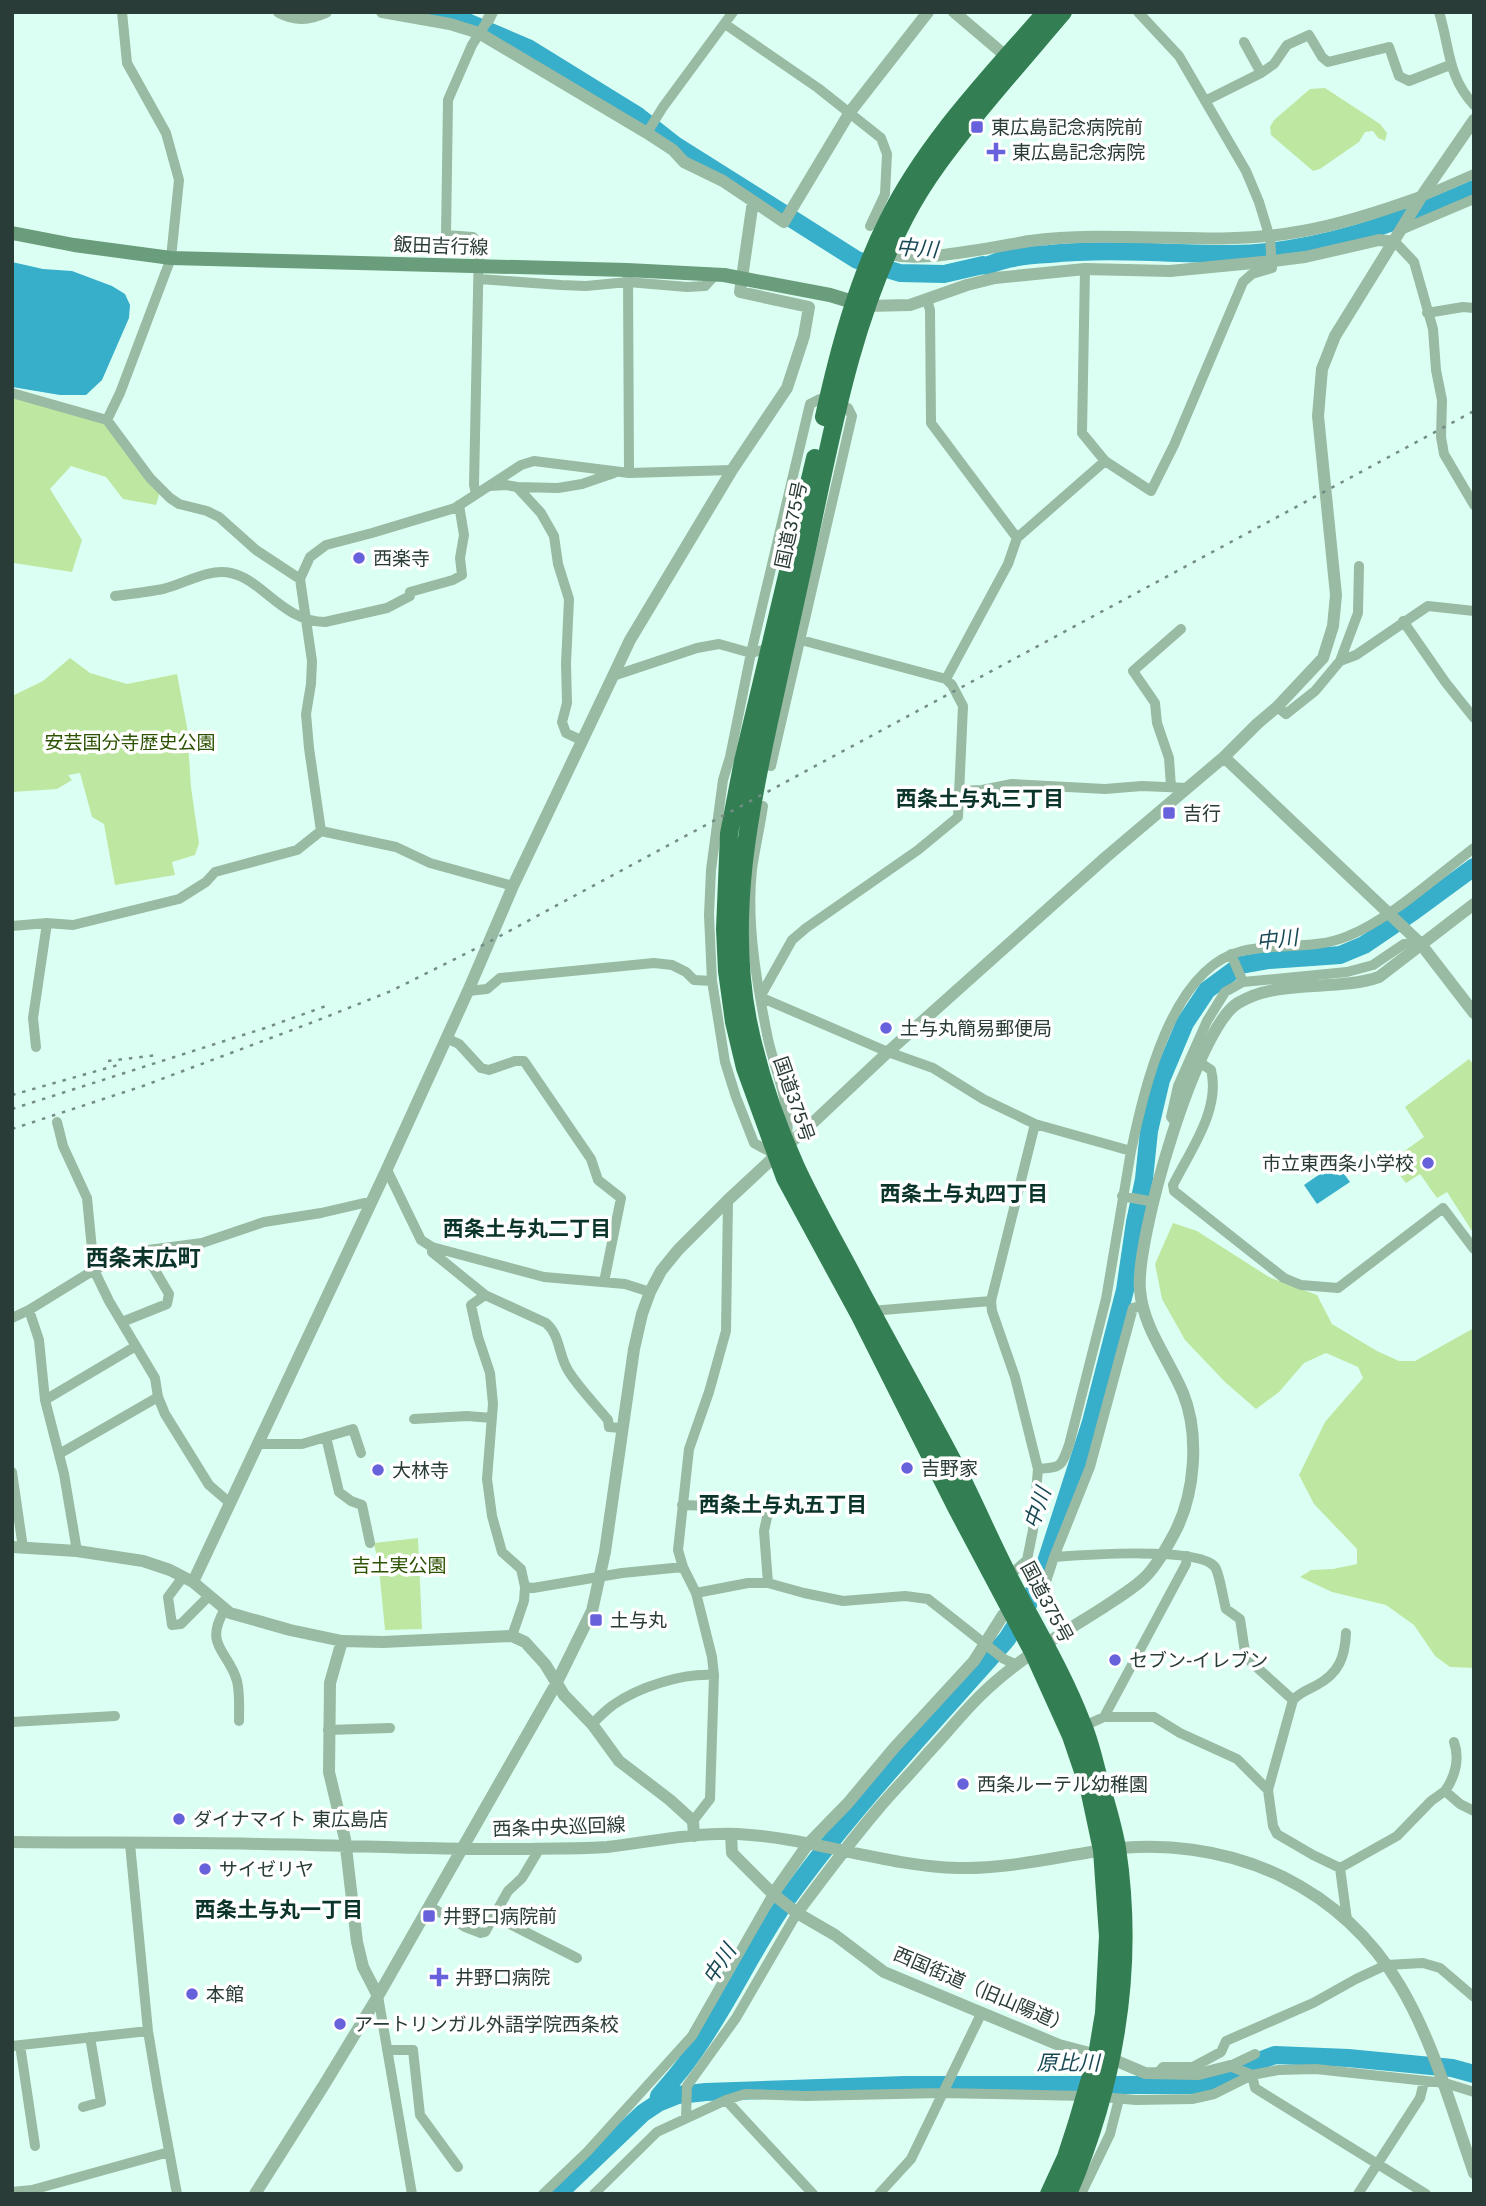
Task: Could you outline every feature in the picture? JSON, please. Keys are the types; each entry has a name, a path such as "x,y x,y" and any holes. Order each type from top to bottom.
{"highway":[{"name":"国道375号","path":"883,252 883,214 960,110 1046,12"},
{"name":"国道375号","path":"1063,12 951,144 871,273 833,403 793,583 743,761 729,834 725,929 727,974 734,1022 746,1068 781,1150 798,1172 956,1468 1011,1580 1027,1625 1084,1726 1124,1937 1119,2014 1105,2057 1102,2097 1068,2194"},
{"name":"国道375号","path":"781,1150 785,1178 860,1316 1010,1609 1027,1625"},
{"name":"国道375号","path":"1040,1648 1109,1849"},
{"name":"国道375号","path":"1049,2194 1066,2157 1093,2128"}],"main road":[{"name":"飯田吉行線","path":"12,233 74,245 171,258 479,273 628,276 716,274 830,295 860,304"}],"street":[{"path":"107,420 120,393 171,258 179,180 166,133 127,63 122,12"},
{"path":"279,12 298,19 310,19 326,12"},
{"path":"382,12 450,24 485,24 649,132 684,162 723,181 784,222 849,112 928,12"},
{"path":"649,132 663,107 733,12"},
{"path":"954,12 1007,57"},
{"path":"1085,269 1082,433 1105,460 1151,491 1174,445 1243,282 1252,274 1272,268 1272,259 1259,202 1246,171 1179,57 1138,12"},
{"path":"1439,12 1450,65 1464,94 1474,105"},
{"path":"476,494 474,485 479,244 473,237 448,236 446,232 448,100 472,45 485,24"},
{"path":"725,24 818,88 872,129 885,145 887,154 883,214 870,226"},
{"path":"1205,101 1261,73 1274,64 1287,45 1309,35 1321,57 1328,62 1389,47 1399,76 1409,81 1450,65"},
{"path":"1244,42 1261,73"},
{"path":"1464,94 1474,86"},
{"path":"255,2194 378,1996 556,1684 592,1611 601,1578 634,1349 650,1292 661,1271 727,1200 1106,857 1224,757 1277,707 1323,658 1333,626 1336,595 1318,416 1322,369 1335,336 1421,197 1474,120"},
{"path":"883,252 895,256 932,256 1039,240 1090,236 1269,237 1371,215 1474,174"},
{"path":"860,304 910,305 995,278 1085,269 1170,271 1304,257 1398,236 1474,199"},
{"path":"209,1596 181,1624 172,1625 168,1597 188,1579 230,1503 386,1171 513,886 613,676 636,630 732,470 787,388 804,336 809,307 740,292 753,201"},
{"path":"1398,236 1414,262 1433,329 1436,370 1442,400 1441,437 1444,454 1474,505"},
{"path":"628,276 629,473"},
{"path":"928,300 931,423 1017,538"},
{"path":"1427,313 1474,307"},
{"path":"12,393 107,420 150,478 170,498 179,504 219,517 256,550 300,579"},
{"path":"468,991 487,989 500,978 654,963 672,965 686,972 694,980 727,974 711,955 709,915 715,831 723,780 810,404 820,399 848,408 852,416 771,766 730,757"},
{"path":"946,679 1008,565 1017,538 1105,460"},
{"path":"321,831 306,714 312,684 312,661 300,579 310,557 326,545 384,530 459,505 521,465 534,461 629,473 732,470"},
{"path":"488,486 558,488 582,484 617,472"},
{"path":"517,487 541,513 554,536 558,564 569,600 567,703 562,722 566,733 583,741"},
{"path":"115,596 165,589 195,577 221,571 234,573 282,608 315,622 387,608 410,596 410,592 462,575 460,558 464,535 459,505"},
{"path":"1277,707 1286,714 1315,691 1340,661 1358,613 1360,566"},
{"path":"1340,661 1356,655 1428,606 1474,611"},
{"path":"1403,621 1474,718"},
{"path":"1171,787 1169,758 1157,723 1155,703 1133,671 1181,629"},
{"path":"613,676 696,648 719,644 751,653 801,640 946,679 963,706 958,817 792,940 760,997"},
{"path":"1224,757 1420,943 1474,1013"},
{"path":"960,791 1012,784 1105,789 1142,786 1188,788"},
{"path":"763,806 752,870 753,953 768,1039 786,1111 788,1127 781,1150"},
{"path":"12,926 47,923 73,925 179,899 206,882 215,872 297,849 321,831 396,847 430,863 513,886"},
{"path":"1038,1469 1057,1467 1063,1463 1069,1445 1106,1299 1122,1196 1142,1097 1158,1047 1189,991 1214,965 1243,951 1345,938 1388,914 1474,848"},
{"path":"711,870 752,870"},
{"path":"686,2115 687,2086 736,2018 795,1912 841,1851 1010,1662 1040,1648 1144,1579 1174,1535 1188,1498 1194,1457 1192,1439 1184,1395 1151,1330 1142,1306 1140,1267 1151,1202 1176,1123 1199,1062 1222,1020 1236,1004 1264,993 1364,982 1379,976 1474,904"},
{"path":"36,1047 33,1018 47,923"},
{"path":"1176,1123 1171,1116 1178,1086 1208,1021 1225,992 1243,980 1347,972 1373,965 1404,944 1420,943"},
{"path":"711,955 753,953"},
{"path":"1232,956 1243,980"},
{"path":"760,997 888,1052 933,1068 983,1099 1035,1124 1131,1151"},
{"path":"446,1038 459,1044 481,1068 489,1070 515,1061 524,1061 591,1159 598,1180 621,1198 604,1282"},
{"path":"1199,1062 1211,1070 1214,1082 1212,1107 1173,1185 1174,1191 1284,1278 1301,1285 1338,1288 1443,1208 1474,1249"},
{"path":"57,1122 63,1146 87,1198 94,1270 155,1378 158,1397 165,1414 209,1485 230,1503"},
{"path":"1011,1580 1027,1560 1033,1530 1038,1469 1015,1377 991,1301 1035,1124"},
{"path":"386,1171 421,1240 432,1247 544,1277 625,1284 650,1292"},
{"path":"1122,1196 1151,1202"},
{"path":"694,1836 693,1821 710,1799 714,1675 696,1593 678,1550 690,1449 726,1331 727,1200"},
{"path":"12,1318 116,1259 148,1250 202,1242 264,1222 370,1203"},
{"path":"432,1247 432,1252 485,1295 547,1323 553,1329 562,1360 569,1372 608,1420 609,1427 621,1428"},
{"path":"122,1322 167,1304 169,1294 149,1260 148,1250"},
{"path":"485,1295 471,1305 490,1373 492,1418 487,1479 492,1516 502,1552 521,1569 526,1587 512,1636"},
{"path":"871,1311 991,1301"},
{"path":"1041,1597 1054,1556 1090,1467 1133,1308 1142,1306"},
{"path":"29,1310 39,1340 45,1400 73,1519 77,1551"},
{"path":"45,1400 136,1346"},
{"path":"59,1454 158,1397"},
{"path":"414,1419 467,1416 492,1418"},
{"path":"258,1444 302,1444 353,1429 361,1452"},
{"path":"326,1437 339,1492 351,1501 362,1504 370,1543"},
{"path":"12,1472 17,1547 77,1551 143,1561 188,1579 230,1613 342,1641 383,1642 512,1636 525,1642 619,1761 693,1821"},
{"path":"682,1505 769,1508 764,1531 768,1583"},
{"path":"1054,1556 1162,1554 1206,1560 1215,1567 1226,1609 1240,1619 1245,1652 1251,1662 1293,1700"},
{"path":"1104,1717 1186,1564 1187,1556"},
{"path":"526,1587 683,1567"},
{"path":"696,1593 748,1583 768,1583 843,1601 905,1596 928,1599 1010,1662"},
{"path":"225,1608 216,1633 217,1645 234,1672 238,1684 239,1721"},
{"path":"543,2194 587,2152 692,2036 775,1895 810,1844 974,1661 1003,1615 1010,1609"},
{"path":"1340,1868 1277,1834 1273,1826 1268,1790 1293,1700 1298,1694 1331,1677 1343,1658 1346,1633"},
{"path":"342,1641 330,1683 329,1772 346,1846 357,1942 363,1966 378,1996 395,2108 412,2194"},
{"path":"592,1724 613,1705 634,1694 675,1678 695,1674 714,1675"},
{"path":"12,1722 115,1716"},
{"path":"1084,1726 1104,1717 1154,1717 1180,1733 1237,1759 1268,1790"},
{"path":"328,1730 390,1728"},
{"path":"1340,1868 1397,1836 1431,1801 1445,1791 1457,1765 1454,1742"},
{"path":"1445,1791 1460,1804 1474,1811"},
{"name":"西条中央巡回線","path":"12,1842 259,1843 461,1850 602,1847 731,1834 810,1844 932,1868 990,1869 1109,1849 1180,1847 1220,1854 1282,1877 1313,1895 1353,1924 1386,1965 1403,1990 1444,2079 1474,2173"},
{"name":"西国街道（旧山陽道）","path":"731,1834 732,1853 775,1895 795,1912 835,1935 884,1972 1059,2045 1105,2057 1145,2073 1199,2074 1230,2066"},
{"path":"130,1844 148,2031 177,2194"},
{"path":"429,1906 465,1927 481,1933 485,1931 508,1891 528,1870 540,1848"},
{"path":"1340,1868 1347,1920"},
{"path":"494,1916 577,1958"},
{"path":"1158,2073 1163,2067 1193,2067 1221,2052 1226,2041 1313,2003 1386,1965 1423,1964 1440,1968 1474,1997"},
{"path":"882,2191 911,2159 982,2012"},
{"path":"35,2146 16,2046 148,2031"},
{"path":"83,2108 101,2102 90,2037"},
{"path":"387,2050 413,2050 420,2115 457,2167"},
{"path":"1230,2066 1255,2054"},
{"path":"1230,2066 1252,2075"},
{"path":"594,2194 657,2132 686,2115 745,2094 806,2096 942,2091 1192,2099 1214,2094 1252,2075 1278,2070 1316,2069 1424,2082 1444,2079 1474,2092"},
{"path":"1252,2075 1255,2088 1426,2194"},
{"path":"1358,2194 1420,2098 1424,2082"},
{"path":"726,2100 813,2194"},
{"path":"1081,2194 1093,2128"},
{"path":"12,2192 32,2190 169,2152"},
{"path":"882,2191 897,2194"}],"green space":[{"path":"1325,88 1380,124 1387,133 1385,141 1378,138 1373,131 1365,132 1359,142 1313,171 1271,135 1270,127 1274,120 1310,89"},
{"path":"12,388 107,420 161,489 156,505 123,499 106,477 71,466 50,489 82,540 72,572 14,563 12,557"},
{"name":"安芸国分寺歴史公園","path":"70,658 90,673 127,684 177,674 187,727 191,787 199,843 195,855 172,862 175,875 115,885 104,824 92,817 80,773 68,775 72,780 57,789 12,792 12,696 43,681"},
{"path":"1469,1059 1474,1065 1474,1234 1447,1192 1437,1198 1420,1174 1406,1183 1389,1162 1424,1137 1405,1107"},
{"path":"1173,1223 1197,1231 1269,1277 1317,1295 1332,1324 1399,1361 1415,1361 1474,1328 1474,1668 1450,1667 1435,1656 1414,1625 1386,1605 1332,1592 1300,1577 1311,1570 1357,1564 1357,1549 1314,1504 1299,1475 1325,1422 1363,1378 1358,1367 1326,1353 1304,1363 1279,1392 1256,1409 1225,1382 1185,1340 1162,1299 1155,1264"},
{"name":"吉土実公園","path":"418,1538 422,1629 385,1630 374,1543"}],"water":[{"path":"12,262 43,269 72,271 112,286 125,294 130,305 129,318 102,380 86,395 60,395 12,387"},
{"path":"1336,1163 1350,1182 1317,1204 1304,1185"}],"waterway":[{"name":"中川","path":"428,14 460,19 528,48 638,116 675,145 857,260 900,273 944,274 1017,257 1072,252 1229,254 1292,249 1385,225 1474,189"},
{"name":"中川","path":"558,2194 643,2113 658,2103 659,2096 703,2039 793,1891 870,1794 1007,1639 1027,1607 1044,1568 1091,1422 1125,1290 1144,1179 1149,1131 1161,1080 1185,1023 1207,990 1241,965 1269,960 1340,955 1364,945 1474,867"},
{"name":"原比川","path":"658,2103 678,2095 706,2092 905,2085 1196,2085 1230,2076 1275,2055 1348,2058 1452,2068 1474,2074"}],"railway":[{"path":"12,1129 143,1086 391,991 487,943 1474,411"},
{"path":"12,1109 326,1006"},
{"path":"108,1061 157,1055"},
{"path":"12,1095 118,1065"}],"place":[{"name":"東広島記念病院前","path":"977,127"},
{"name":"東広島記念病院","path":"996,152"},
{"name":"西楽寺","path":"359,558"},
{"name":"吉行","path":"1169,813"},
{"name":"土与丸簡易郵便局","path":"886,1028"},
{"name":"市立東西条小学校","path":"1428,1163"},
{"name":"吉野家","path":"907,1468"},
{"name":"大林寺","path":"378,1470"},
{"name":"土与丸","path":"596,1620"},
{"name":"セブン-イレブン","path":"1115,1660"},
{"name":"西条ルーテル幼稚園","path":"963,1784"},
{"name":"ダイナマイト 東広島店","path":"179,1819"},
{"name":"サイゼリヤ","path":"205,1869"},
{"name":"井野口病院前","path":"429,1916"},
{"name":"井野口病院","path":"439,1977"},
{"name":"本館","path":"192,1994"},
{"name":"アートリンガル外語学院西条校","path":"340,2024"}],"district":[{"name":"西条土与丸三丁目","path":"980,798"},
{"name":"西条土与丸四丁目","path":"964,1193"},
{"name":"西条土与丸二丁目","path":"527,1228"},
{"name":"西条末広町","path":"143,1258"},
{"name":"西条土与丸五丁目","path":"783,1504"},
{"name":"西条土与丸一丁目","path":"279,1909"}]}
